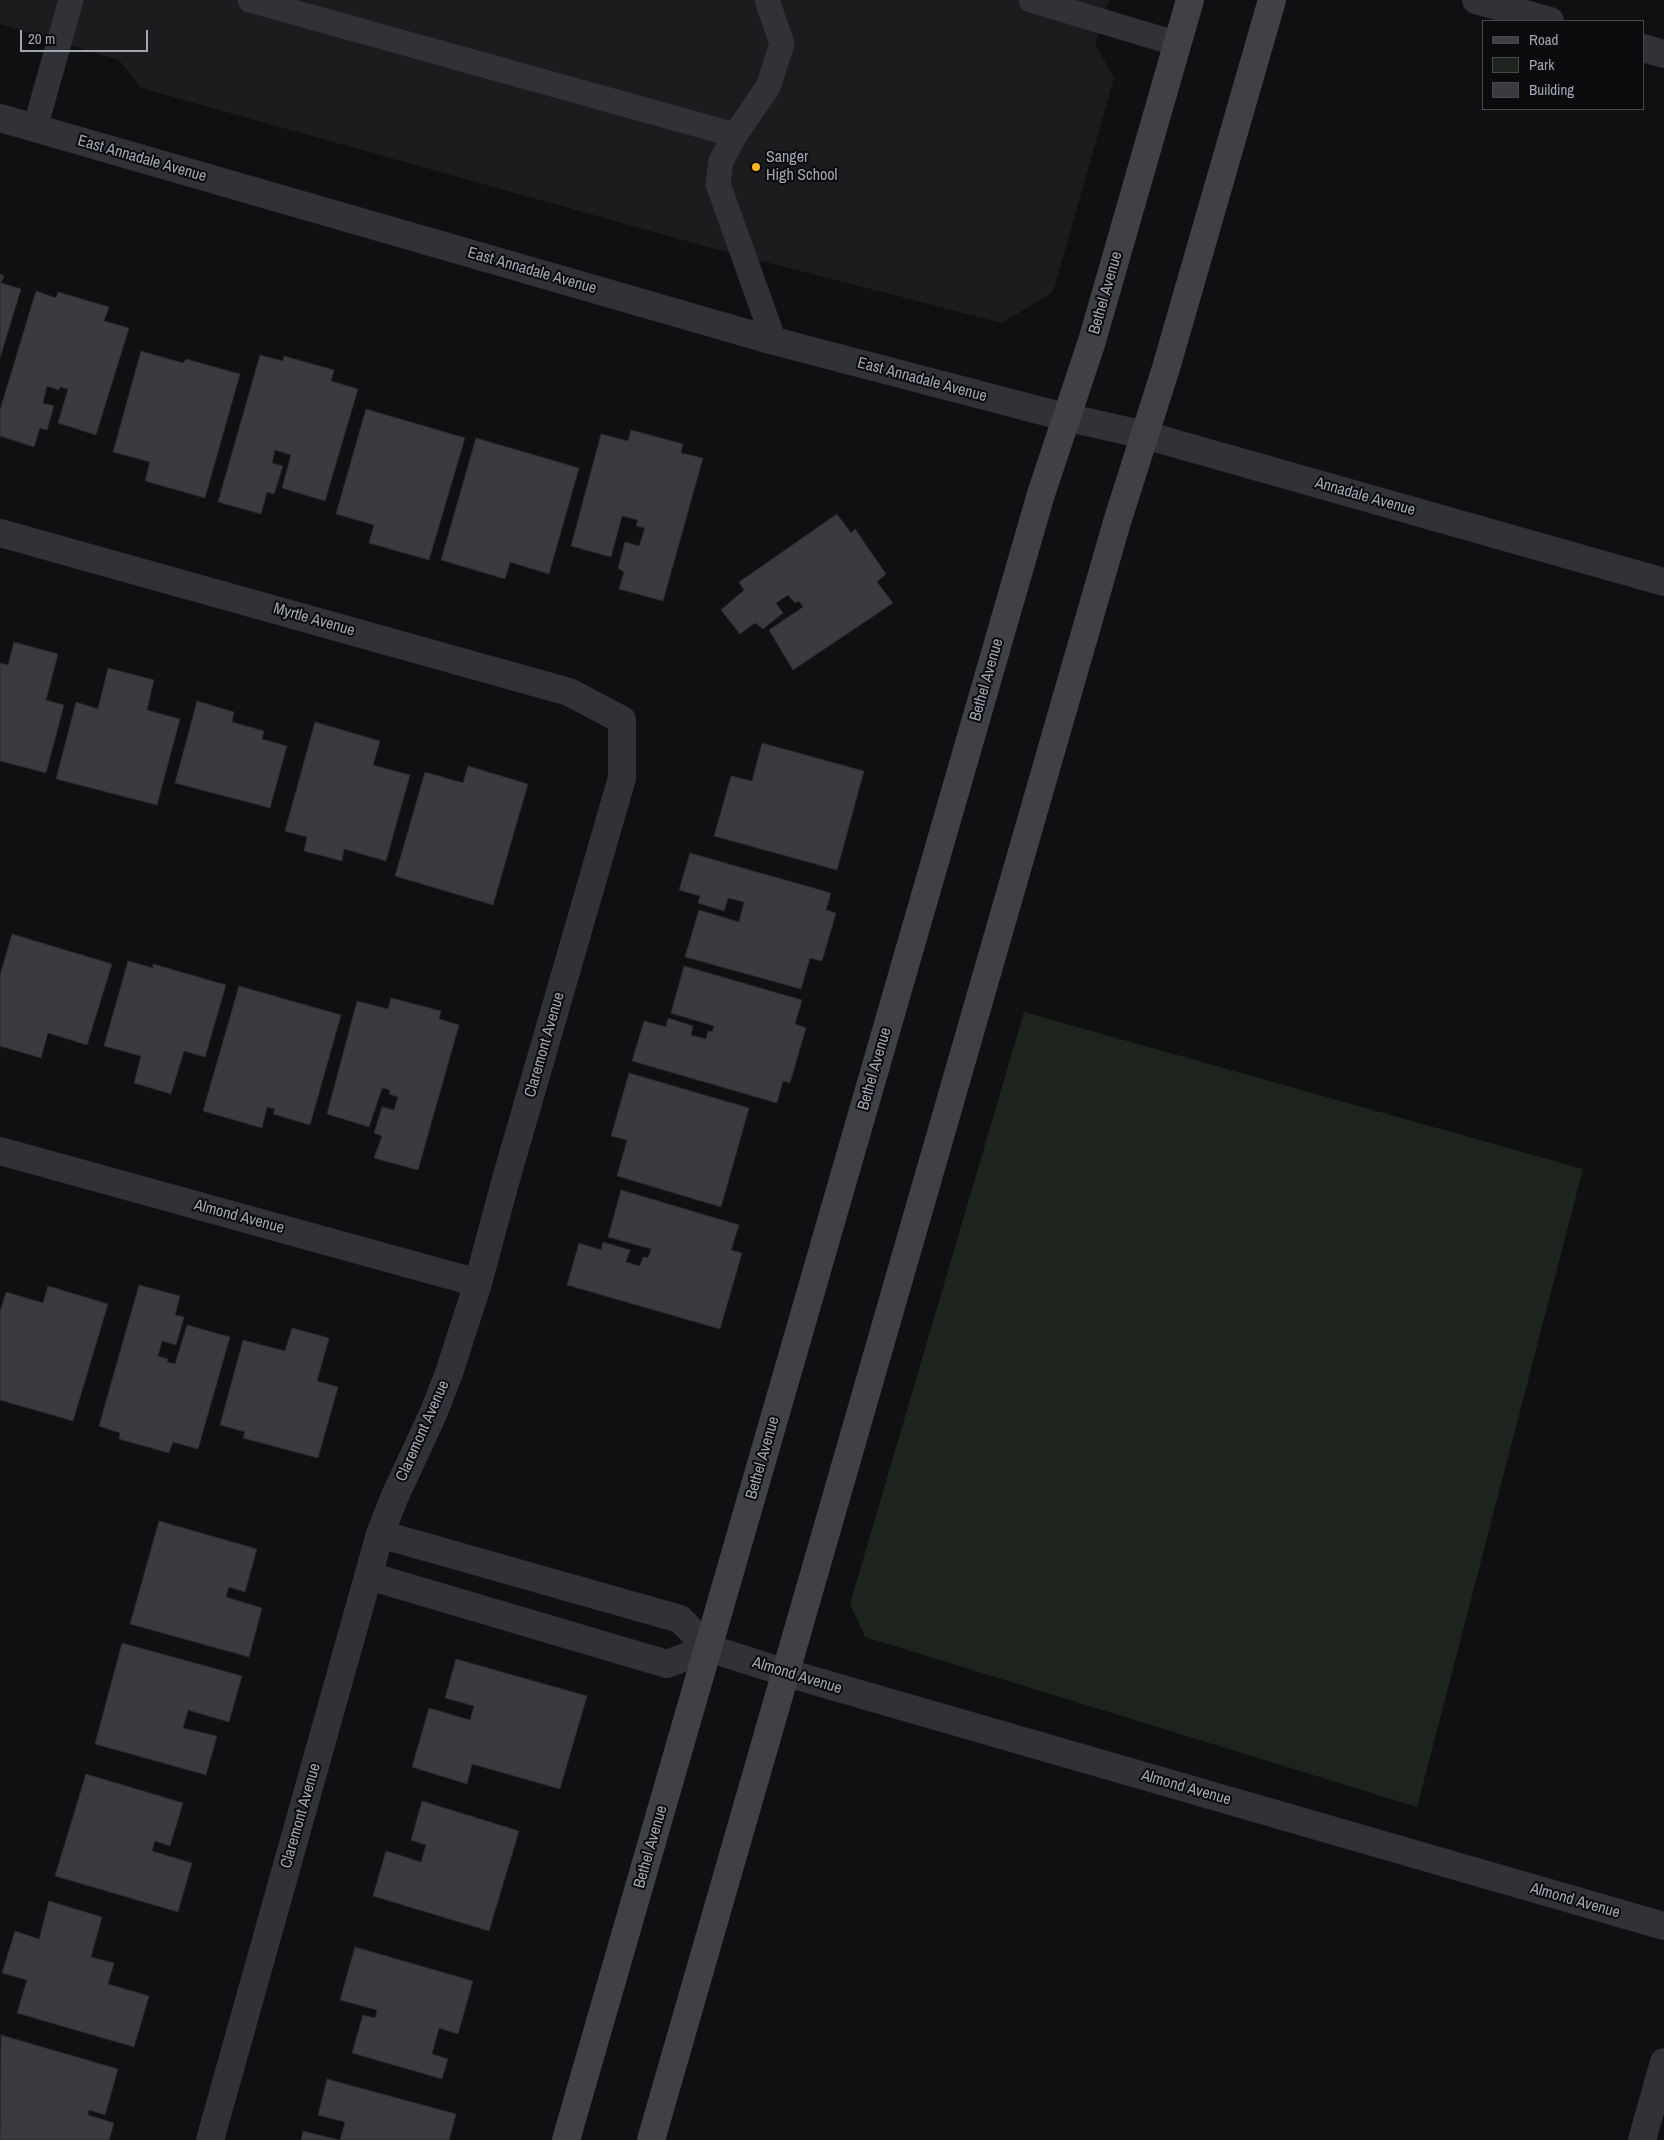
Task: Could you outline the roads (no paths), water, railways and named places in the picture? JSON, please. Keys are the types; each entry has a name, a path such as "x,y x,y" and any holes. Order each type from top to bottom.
{"main road":[{"name":"Bethel Avenue","path":"566,2140 1041,494 1092,341 1190,0"},
{"path":"651,2140 1117,522 1145,435 1272,0"}],"street":[{"path":"1476,0 1546,20"},
{"path":"1644,48 1664,54"},
{"name":"East Annadale Avenue","path":"0,118 774,342 1065,418"},
{"name":"Annadale Avenue","path":"1065,418 1145,435 1664,582"},
{"name":"Myrtle Avenue","path":"0,533 569,692 622,720"},
{"name":"Claremont Avenue","path":"210,2140 380,1534 395,1496 433,1414 449,1373 478,1283 506,1179 622,778 622,720"},
{"name":"Almond Avenue","path":"0,1151 478,1283"},
{"name":"Almond Avenue","path":"380,1534 680,1619 708,1648 786,1673 1664,1926"},
{"path":"369,1576 667,1664 708,1648"},
{"path":"1642,2140 1664,2062"}],"lane":[{"path":"35,128 71,0"},
{"path":"250,0 735,135"},
{"path":"767,0 782,44 768,87 735,135 721,161 718,184 774,342"},
{"path":"1043,2 1178,44"}],"place":[{"name":"Sanger High School","path":"756,167"}]}
